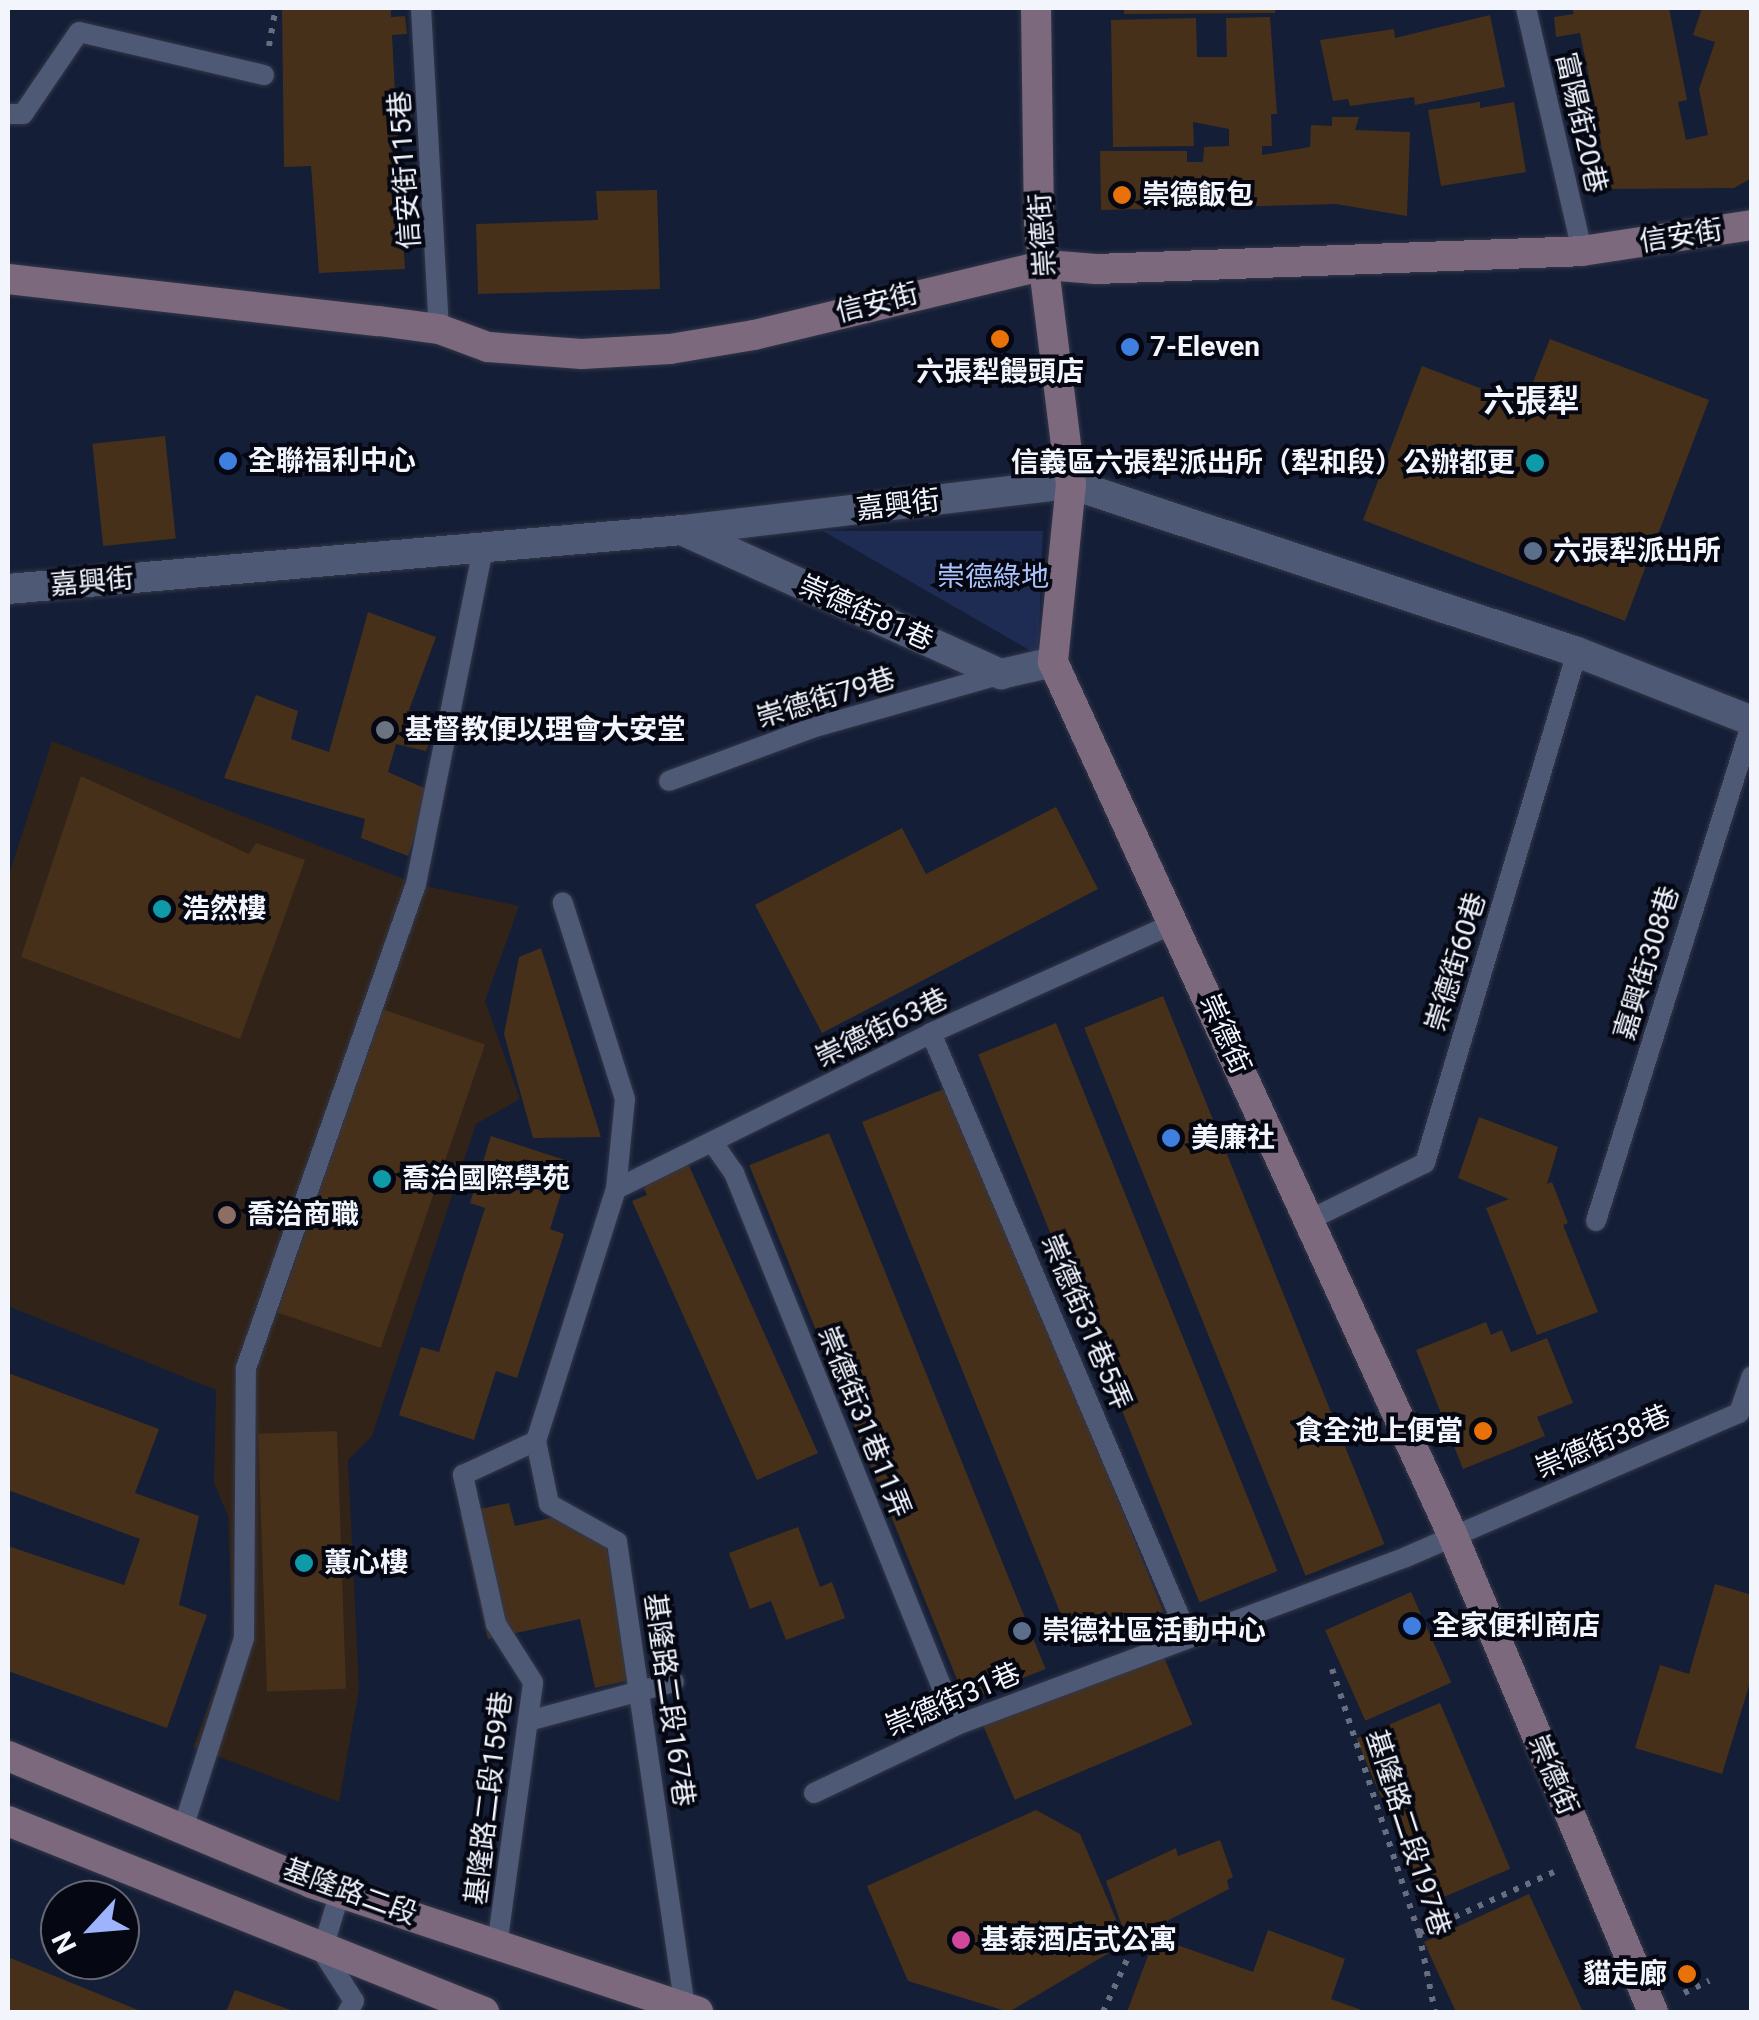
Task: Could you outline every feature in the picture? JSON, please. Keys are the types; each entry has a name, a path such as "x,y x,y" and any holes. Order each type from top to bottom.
{"street":[{"name":"崇德街","path":"1036,8 1039,228 1071,484 1053,662 1453,1536 1653,2012"},
{"name":"信安街","path":"8,278 440,329 488,347 582,354 670,349 1046,265 1096,269 1582,250 1752,226"},
{"name":"嘉興街","path":"8,588 483,550 1071,484 1577,652 1752,722"},
{"name":"崇德街81巷","path":"683,530 1002,674"},
{"path":"1002,674 1053,662"},
{"name":"基隆路二段","path":"8,1756 184,1825 312,1883 341,1889 691,2010"},
{"path":"8,1821 322,1951 484,2012"}],"lane":[{"name":"信安街115巷","path":"422,8 440,329"},
{"name":"富陽街20巷","path":"1526,8 1582,250"},
{"path":"8,114 23,114 79,32 264,75"},
{"path":"184,1825 244,1638 246,1368 416,884 483,550"},
{"name":"崇德街60巷","path":"1309,1220 1425,1164 1577,652"},
{"name":"崇德街79巷","path":"669,781 812,728 1002,674"},
{"name":"嘉興街308巷","path":"1596,1221 1752,722"},
{"path":"536,1441 616,1190 625,1099 563,903"},
{"name":"崇德街63巷","path":"616,1190 931,1033 1174,924"},
{"name":"崇德街31巷5弄","path":"931,1033 1187,1634"},
{"name":"崇德街31巷11弄","path":"713,1143 734,1173 956,1725"},
{"name":"崇德街38巷","path":"1453,1536 1740,1414 1752,1376"},
{"name":"基隆路二段167巷","path":"536,1441 549,1504 618,1542 691,2010"},
{"name":"基隆路二段159巷","path":"497,1946 533,1682 496,1624 462,1475 536,1441"},
{"name":"崇德街31巷","path":"814,1792 956,1725 1453,1536"},
{"path":"528,1721 674,1682"},
{"path":"341,1889 322,1951 354,2000 348,2012"}],"path":[{"name":"基隆路二段197巷","path":"1332,1669 1419,1934 1435,2012"},
{"path":"1419,1934 1588,1856"},
{"path":"1103,2012 1130,1952"}],"shaded area":[{"name":"喬治商職","path":"52,741 416,884 519,906 485,1001 520,1099 476,1124 372,1436 348,1460 359,1689 339,1802 193,1747 233,1639 228,1516 214,1483 216,1390 8,1306 8,878"}],"green space":[{"name":"崇德綠地","path":"823,531 1043,531 1038,655"}],"building":[{"path":"282,8 391,8 391,17 405,16 407,34 392,35 396,112 411,111 413,128 397,130 401,204 417,202 418,221 402,221 405,269 319,273 311,166 284,167"},
{"path":"1124,8 1275,8 1275,13 1124,14"},
{"path":"1572,8 1669,8 1687,100 1678,102 1686,140 1708,135 1699,89 1715,42 1693,35 1702,8 1752,8 1752,178 1734,188 1598,189 1594,159 1603,156 1598,128 1576,132 1572,111 1595,107 1580,33 1556,37 1554,17 1574,14"},
{"path":"1490,15 1505,87 1415,105 1414,97 1350,106 1348,99 1333,101 1320,40 1394,29 1395,38"},
{"path":"1270,17 1277,114 1271,114 1272,146 1262,146 1262,155 1310,147 1311,125 1332,126 1332,117 1359,117 1355,130 1410,132 1407,216 1336,204 1101,210 1100,151 1187,151 1187,162 1203,162 1204,147 1229,146 1229,129 1193,122 1194,146 1113,147 1111,20 1196,18 1197,57 1227,57 1226,18"},
{"path":"1480,102 1480,108 1514,102 1526,172 1441,186 1428,110"},
{"path":"657,190 660,289 478,294 476,224 598,220 596,191"},
{"name":"信義區六張犁派出所（犁和段）公辦都更","path":"1550,339 1709,400 1625,621 1363,520 1422,366 1524,405"},
{"path":"165,436 176,538 103,546 92,444"},
{"name":"基督教便以理會大安堂","path":"368,612 436,637 409,710 438,721 426,751 396,744 388,772 431,791 408,856 361,838 365,819 224,778 256,695 298,711 291,739 329,752"},
{"name":"浩然樓","path":"81,776 249,854 256,843 305,860 240,1039 21,957"},
{"path":"1056,807 1098,889 822,1033 755,905 902,828 926,874"},
{"path":"541,948 601,1137 533,1138 504,1034 519,957"},
{"path":"1163,996 1384,1544 1306,1576 1084,1028"},
{"name":"喬治國際學苑","path":"382,1009 485,1044 381,1348 277,1313"},
{"path":"1056,1023 1277,1571 1200,1602 978,1054"},
{"path":"951,1086 1163,1612 1074,1648 862,1122"},
{"path":"1479,1117 1558,1147 1547,1184 1552,1182 1568,1223 1563,1225 1598,1312 1537,1335 1486,1208 1509,1199 1458,1178"},
{"path":"829,1133 1046,1669 966,1701 749,1165"},
{"path":"491,1136 571,1162 550,1229 564,1234 517,1378 496,1371 474,1440 399,1415 421,1347 439,1352 485,1208 470,1203"},
{"path":"682,1150 818,1453 757,1480 632,1201 647,1195 636,1171"},
{"path":"1486,1322 1491,1335 1502,1330 1511,1352 1547,1338 1573,1403 1537,1417 1545,1436 1463,1469 1416,1350"},
{"path":"8,1373 159,1429 135,1493 199,1516 179,1605 207,1615 167,1728 8,1671 8,1546 124,1585 140,1539 8,1490"},
{"name":"蕙心樓","path":"337,1431 346,1689 267,1692 258,1434"},
{"path":"509,1503 515,1526 581,1511 601,1523 635,1679 595,1688 580,1619 488,1639 460,1513"},
{"path":"798,1527 820,1587 832,1582 845,1618 786,1640 771,1601 750,1609 729,1553"},
{"path":"1715,1584 1752,1595 1752,1676 1722,1774 1635,1748 1660,1665 1689,1674"},
{"path":"1411,1592 1451,1682 1365,1721 1325,1630"},
{"path":"1160,1648 1192,1724 1015,1800 982,1723"},
{"path":"1440,1703 1510,1869 1427,1904 1356,1739"},
{"path":"1036,1810 1080,1834 1126,1943 1009,2012 908,1981 867,1886"},
{"path":"1220,1840 1233,1877 1227,1880 1229,1889 1167,1921 1170,1929 1128,1943 1106,1881 1176,1848 1178,1856"},
{"path":"1529,1894 1583,2012 1456,2012 1424,1942"},
{"path":"1268,1930 1345,1959 1331,1999 1367,2012 1127,2012 1155,1937 1253,1972"},
{"path":"8,1957 40,1970 40,1980 64,1980 143,2012 8,2012"},
{"path":"235,1990 296,2012 226,2012"}],"place":[{"name":"崇德飯包","path":"1122,195"},
{"name":"六張犁饅頭店","path":"1000,339"},
{"name":"7-Eleven","path":"1130,347"},
{"name":"全聯福利中心","path":"228,461"},
{"name":"信義區六張犁派出所（犁和段）公辦都更","path":"1535,463"},
{"name":"六張犁派出所","path":"1533,551"},
{"name":"基督教便以理會大安堂","path":"385,730"},
{"name":"浩然樓","path":"162,909"},
{"name":"美廉社","path":"1171,1138"},
{"name":"喬治國際學苑","path":"382,1179"},
{"name":"喬治商職","path":"227,1215"},
{"name":"食全池上便當","path":"1483,1431"},
{"name":"蕙心樓","path":"304,1563"},
{"name":"全家便利商店","path":"1412,1626"},
{"name":"崇德社區活動中心","path":"1022,1631"},
{"name":"基泰酒店式公寓","path":"961,1940"},
{"name":"貓走廊","path":"1687,1974"}],"district":[{"name":"六張犁","path":"1531,401"}]}
